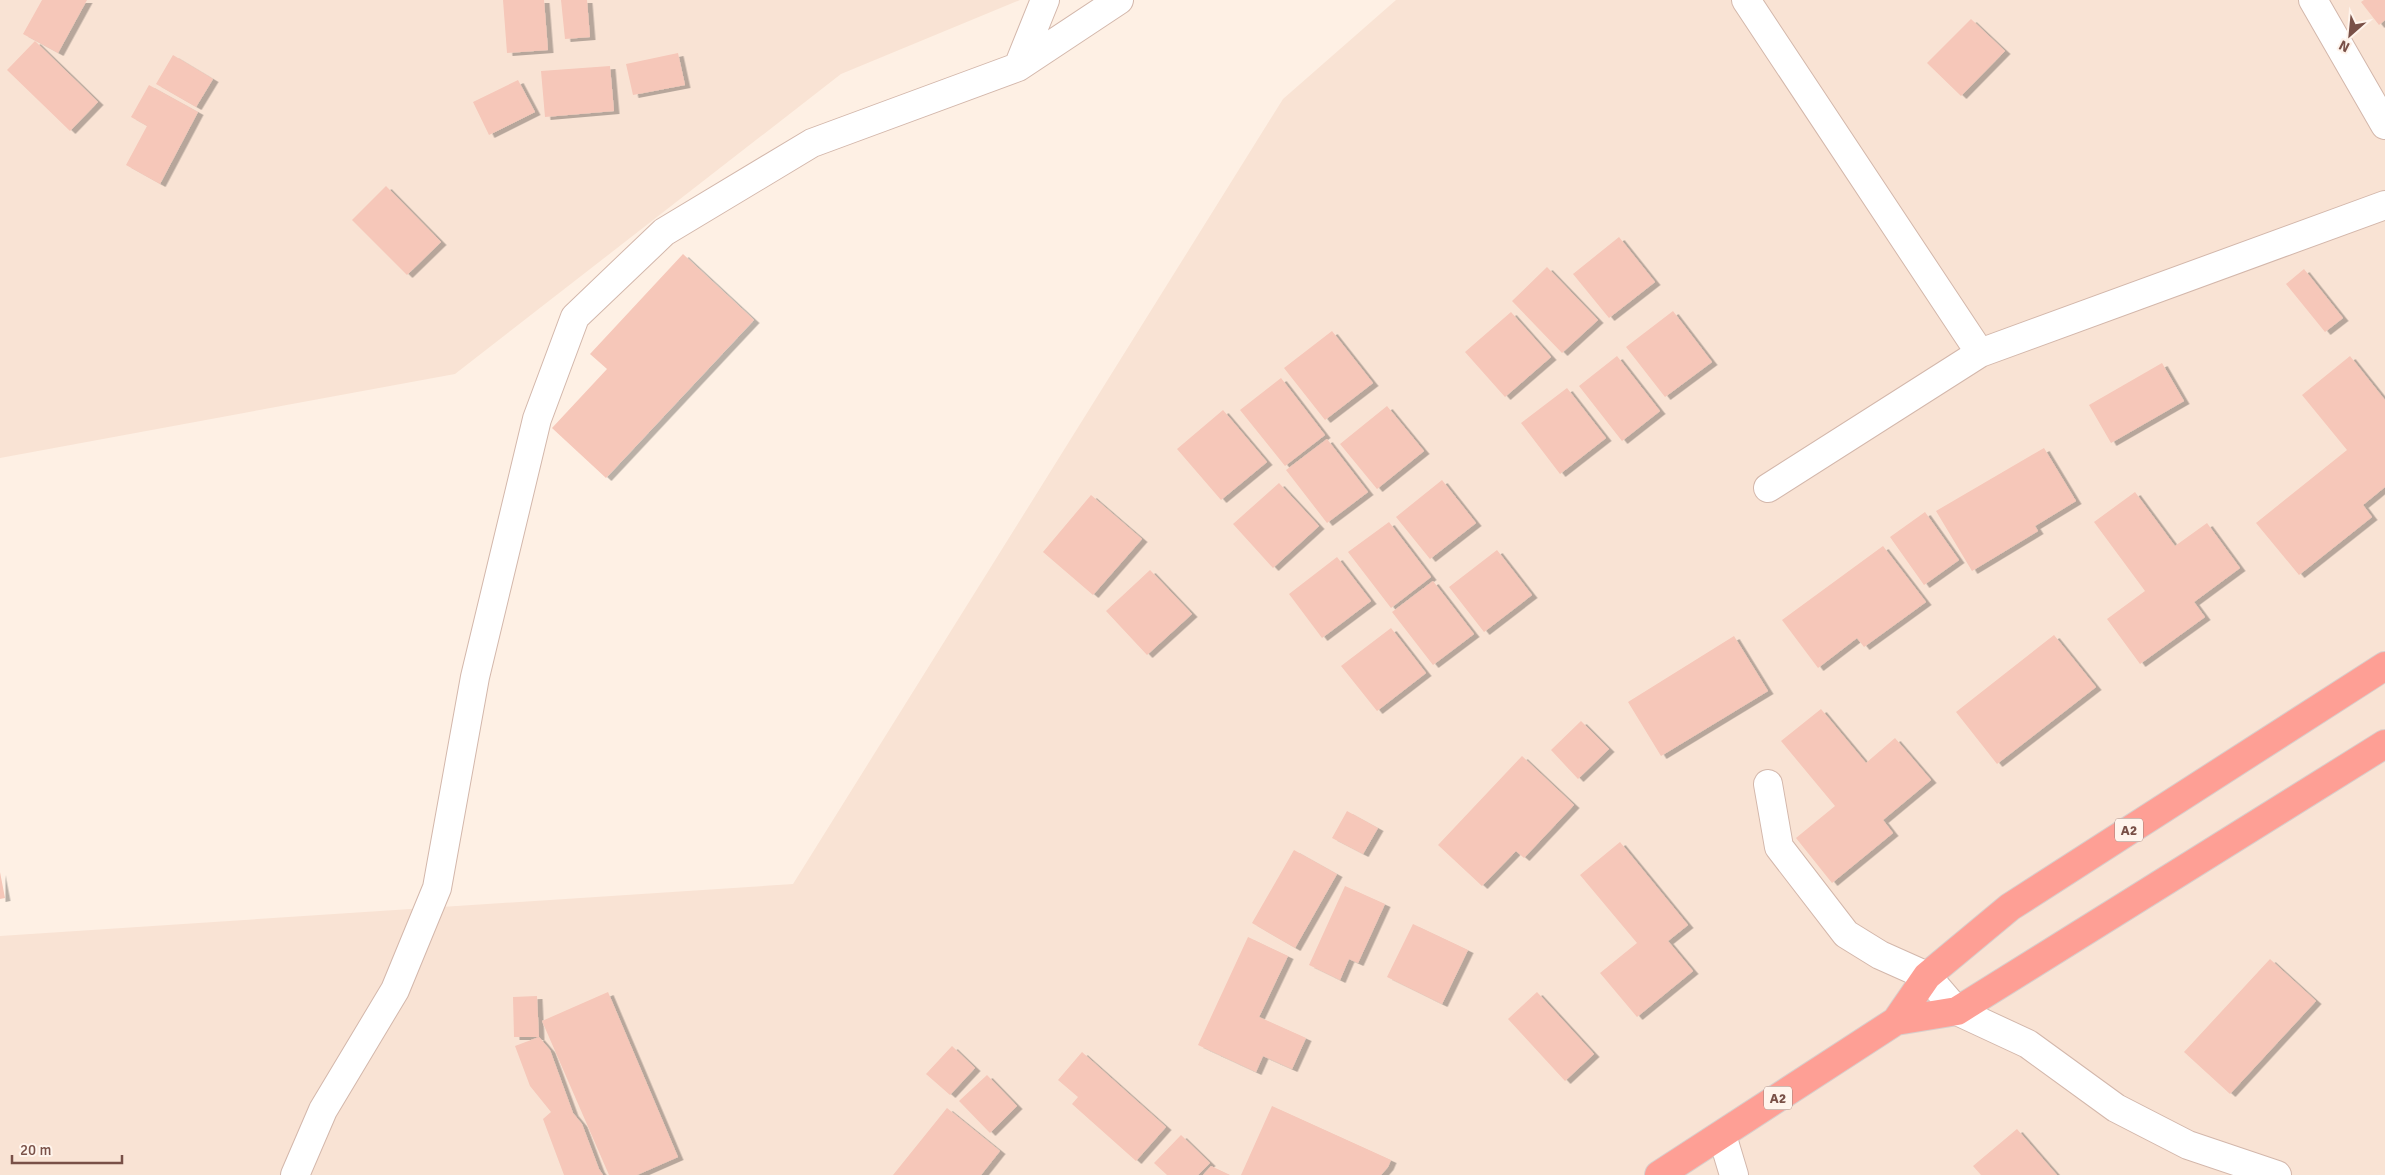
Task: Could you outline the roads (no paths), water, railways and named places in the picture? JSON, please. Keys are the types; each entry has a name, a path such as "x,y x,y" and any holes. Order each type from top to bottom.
{"highway":[{"name":"A2","path":"1659,1175 1896,1021 1927,976 2010,907 2385,666"},
{"name":"A2","path":"1896,1021 1957,1011 2385,744"}],"street":[{"path":"1018,67 1046,0"},
{"path":"295,1175 322,1110 395,990 437,888 475,678 537,419 575,317 664,232 812,143 1018,67 1119,0"},
{"path":"1746,0 1980,353"},
{"path":"2313,0 2385,125"},
{"path":"1768,488 1980,353 2385,205"},
{"path":"1768,784 1779,847 1846,934 1880,955 1927,976 1957,1011 2028,1044 2116,1108 2188,1145 2277,1175"},
{"path":"1722,1135 1734,1175"}]}
